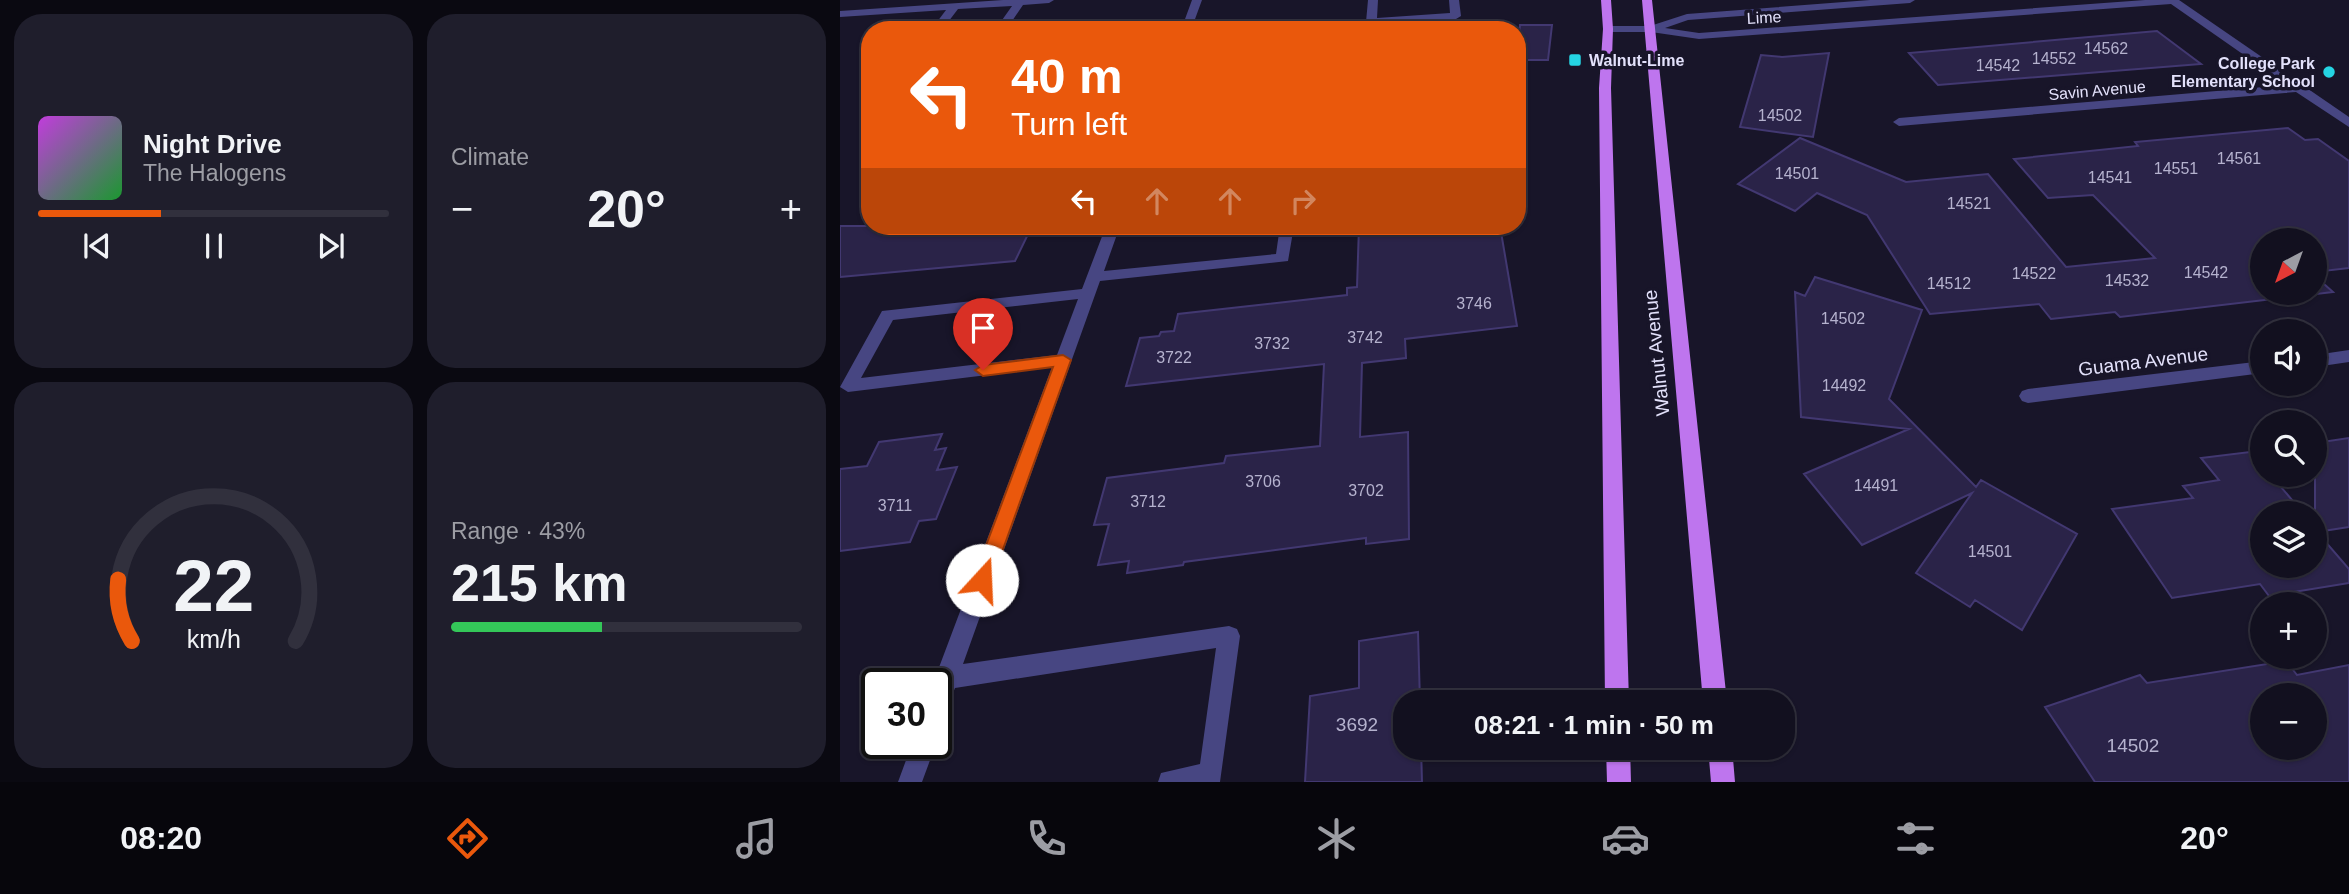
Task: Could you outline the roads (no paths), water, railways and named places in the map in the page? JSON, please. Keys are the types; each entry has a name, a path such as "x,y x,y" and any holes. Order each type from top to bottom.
{"main road":[{"name":"Walnut Avenue","path":"1606,0 1608,30 1605,88 1617,690"},
{"name":"Walnut Avenue","path":"1647,0 1714,690"},
{"path":"1618,760 1619,782"},
{"path":"1721,760 1723,782"}],"street":[{"path":"840,14 1049,0"},
{"path":"1189,21 1197,0"},
{"path":"1371,21 1373,0"},
{"path":"1385,21 1456,16 1454,0"},
{"name":"Lime","path":"1651,29 1687,17 1910,0"},
{"path":"2172,1 2349,123"},
{"name":"Lime","path":"1608,30 1651,29 1699,36 2172,1"},
{"path":"1006,21 1020,2"},
{"path":"943,21 955,6"},
{"name":"Savin Avenue","path":"1899,122 2298,88"},
{"path":"950,668 1111,235"},
{"path":"1063,360 848,386 888,315 1283,258 1286,235"},
{"path":"2327,359 2349,356"},
{"name":"Guama Avenue","path":"2028,396 2250,369"},
{"path":"952,677 1229,636 1211,775 1170,782"},
{"path":"910,782 918,759"}],"place":[{"name":"Walnut-Lime","path":"1575,60"},
{"name":"College Park Elementary School","path":"2329,72"}]}
